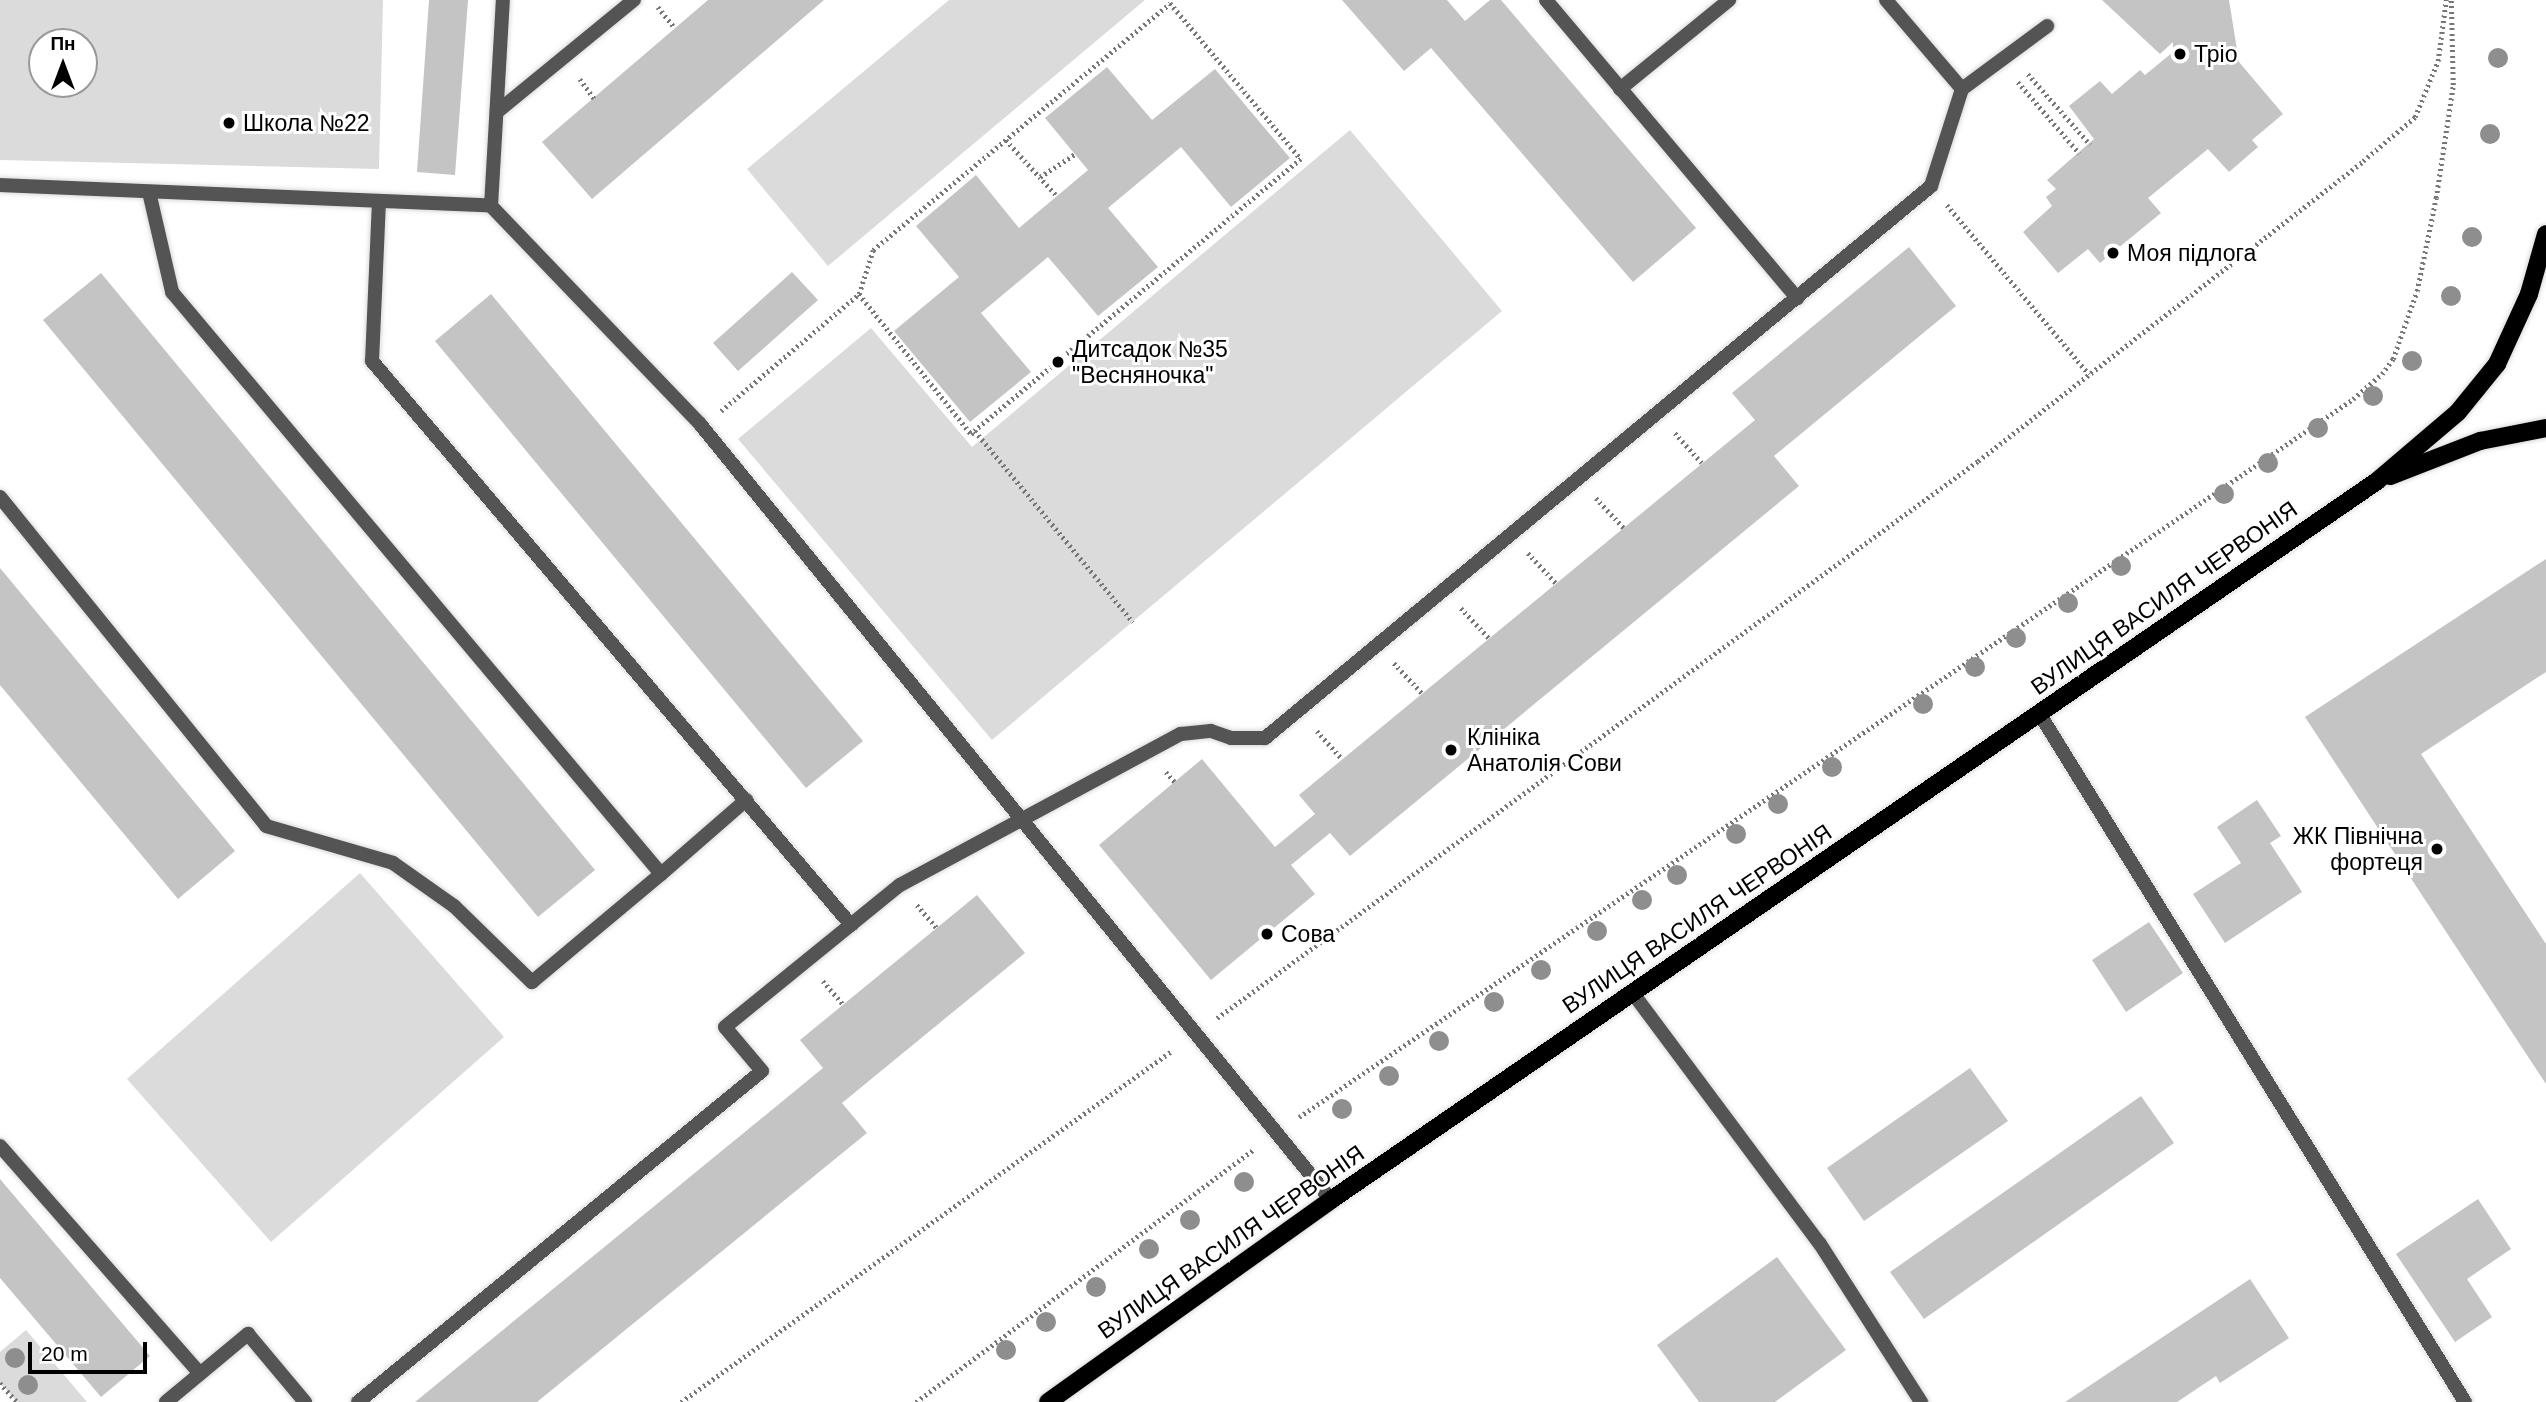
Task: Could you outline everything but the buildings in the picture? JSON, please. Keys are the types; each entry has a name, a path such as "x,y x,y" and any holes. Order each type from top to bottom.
{"main road":[{"name":"ВУЛИЦЯ ВАСИЛЯ ЧЕРВОНІЯ","path":"1048,1402 1331,1200 2377,481 2458,412 2497,364 2529,294 2546,234"},
{"name":"ВУЛИЦЯ ВАСИЛЯ ЧЕРВОНІЯ","path":"2377,481 2480,441 2546,428"}],"lane":[{"path":"491,206 503,0"},
{"path":"497,112 634,0"},
{"path":"1546,0 1797,298"},
{"path":"1620,89 1729,0"},
{"path":"1886,0 1962,89"},
{"path":"358,1402 762,1071 725,1027 900,884 1181,734 1211,731 1231,738 1265,738 1931,186 1962,89 2046,26"},
{"path":"0,185 491,206 700,424 1024,819 1274,1134 1331,1200"},
{"path":"149,192 172,292 661,874"},
{"path":"379,201 372,360 851,925"},
{"path":"0,497 266,826 393,863 454,906 532,982 746,800"},
{"path":"2039,713 2465,1402"},
{"path":"1633,992 1820,1244 1921,1402"},
{"path":"0,1146 200,1374"},
{"path":"166,1402 248,1334 305,1402"}],"path":[{"path":"653,0 675,28"},
{"path":"681,1402 1195,1035 2090,374 2415,117 2438,61 2449,0"},
{"path":"916,1402 1274,1134 2330,415 2382,374 2393,359 2417,291 2436,198 2453,85 2449,0"},
{"path":"700,424 717,415 859,294 873,250 1170,3 1301,159 971,434 859,294"},
{"path":"2005,57 2090,144"},
{"path":"2005,57 2079,153"},
{"path":"1006,140 1057,196"},
{"path":"1040,177 1075,154"},
{"path":"1931,186 2090,374"},
{"path":"1657,414 1702,463"},
{"path":"975,431 1133,622"},
{"path":"1578,479 1624,528"},
{"path":"1511,534 1556,583"},
{"path":"1444,589 1489,638"},
{"path":"1378,645 1422,693"},
{"path":"1299,710 1342,760"},
{"path":"0,1382 17,1402"}],"shaded area":[{"name":"Школа №22","path":"0,0 383,0 379,169 0,160"},
{"path":"949,0 1145,0 828,266 747,169"},
{"path":"1350,130 1502,311 992,740 738,439 871,328 972,447"},
{"path":"360,873 504,1037 271,1242 127,1079"},
{"path":"26,1330 87,1402 17,1402 0,1383 0,1352"}],"place":[{"name":"Тріо","path":"2180,54"},
{"name":"Школа №22","path":"229,123"},
{"name":"Моя підлога","path":"2113,253"},
{"name":"Дитсадок №35 \"Весняночка\"","path":"1058,362"},
{"name":"Клініка Анатолія Сови","path":"1451,750"},
{"name":"ЖК Північна фортеця","path":"2437,849"},
{"name":"Сова","path":"1267,934"}]}
